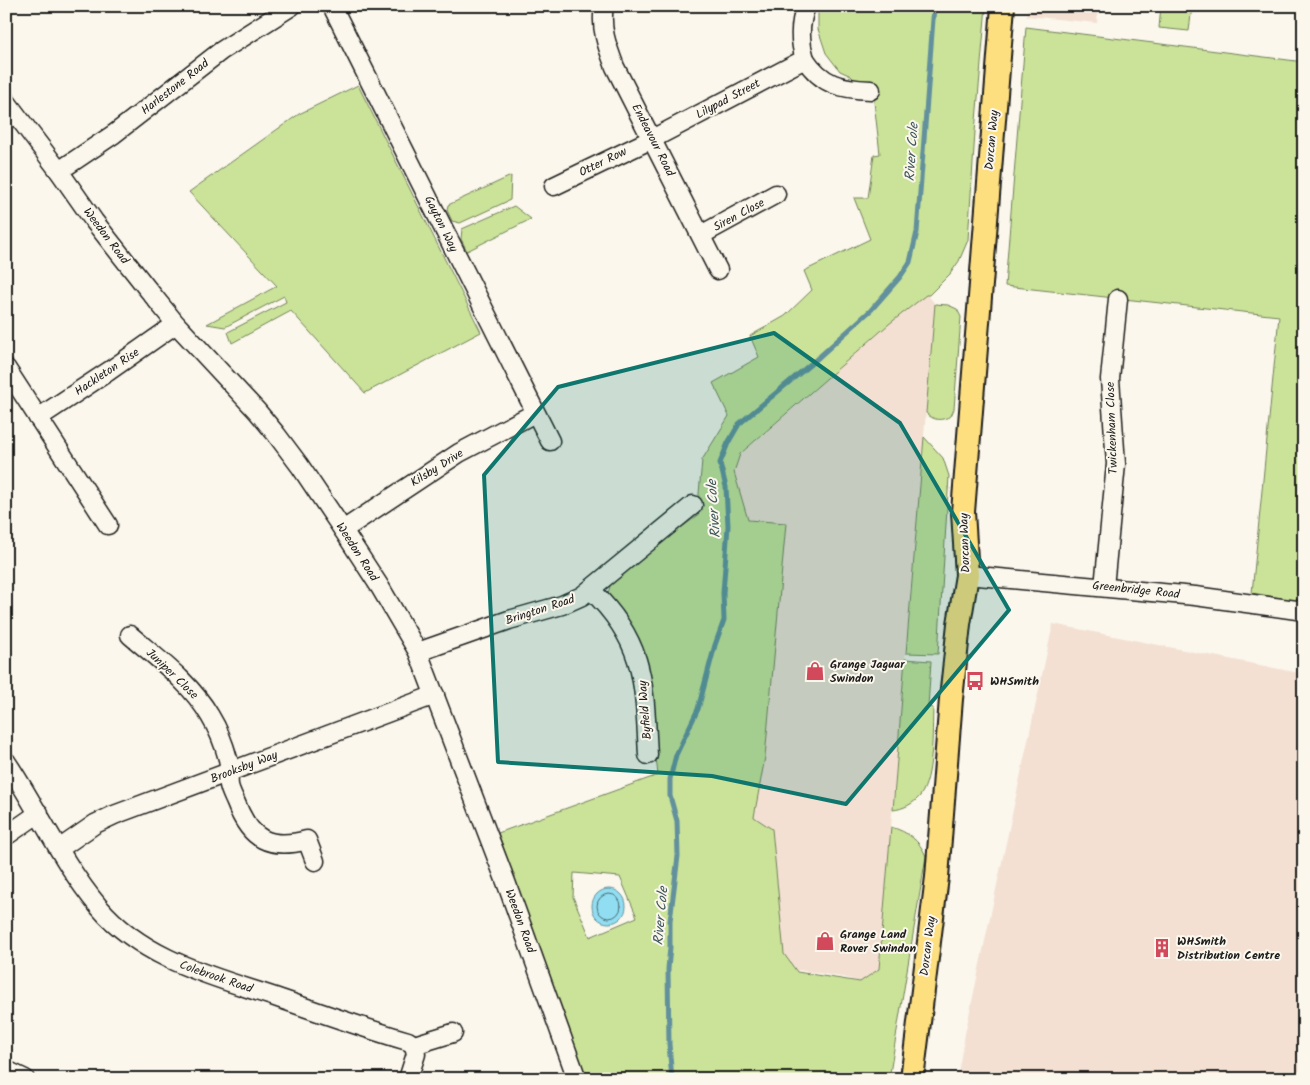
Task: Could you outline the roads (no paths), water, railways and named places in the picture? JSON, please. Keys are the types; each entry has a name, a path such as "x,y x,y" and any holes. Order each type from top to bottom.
{"main road":[{"name":"Dorcan Way","path":"912,1079 937,877 951,699 959,624 967,575 963,512 1002,6"}],"street":[{"name":"Harlestone Road","path":"59,171 114,134 221,52 292,6"},
{"name":"Gayton Way","path":"332,6 550,441"},
{"name":"Endeavour Road","path":"604,6 603,29 608,49 718,270"},
{"path":"806,6 801,22 800,40 805,59 817,75 834,85 849,89 871,90"},
{"name":"Lilypad Street","path":"652,139 805,59"},
{"name":"Weedon Road","path":"6,102 59,171 94,221 176,324 276,434 343,530 380,587 418,652 537,966 576,1079"},
{"name":"Otter Row","path":"554,186 652,139"},
{"name":"Siren Close","path":"701,235 776,194"},
{"name":"Twickenham Close","path":"1104,587 1116,464 1110,379 1118,299"},
{"name":"Hackleton Rise","path":"38,418 176,324"},
{"path":"6,368 108,525"},
{"name":"Kilsby Drive","path":"343,530 459,453 535,413"},
{"name":"Brington Road","path":"418,652 509,620 567,603 591,590 693,505"},
{"name":"Greenbridge Road","path":"967,575 1195,596 1304,611"},
{"name":"Byfield Way","path":"591,590 614,614 637,657 644,685 648,755"},
{"name":"Juniper Close","path":"130,635 196,694 211,718 228,760 229,786 238,810 250,830 260,838 278,844 307,840 316,861"},
{"name":"Brooksby Way","path":"59,849 96,824 114,815 435,695"},
{"name":"Colebrook Road","path":"6,761 70,867 100,908 136,941 157,954 206,974 408,1041 414,1045"},
{"path":"6,836 39,813"},
{"path":"408,1079 416,1054 414,1045 453,1033"},
{"path":"6,1070 25,1079"}],"water":[{"path":"609,889 616,890 621,894 625,899 625,913 621,918 616,922 609,923 602,922 597,918 593,913 592,906 593,899 597,894 602,890"}],"waterway":[{"name":"River Cole","path":"672,1079 669,1044 668,969 670,921 678,856 677,821 670,796 670,779 676,755 698,709 715,645 724,620 723,593 728,526 726,487 720,463 728,443 739,424 819,357 871,310 900,277 910,262 917,232 934,6"}],"place":[{"name":"Grange Jaguar Swindon","path":"815,671"},
{"name":"WHSmith","path":"975,681"},
{"name":"Grange Land Rover Swindon","path":"825,941"},
{"name":"WHSmith Distribution Centre","path":"1162,948"}]}
